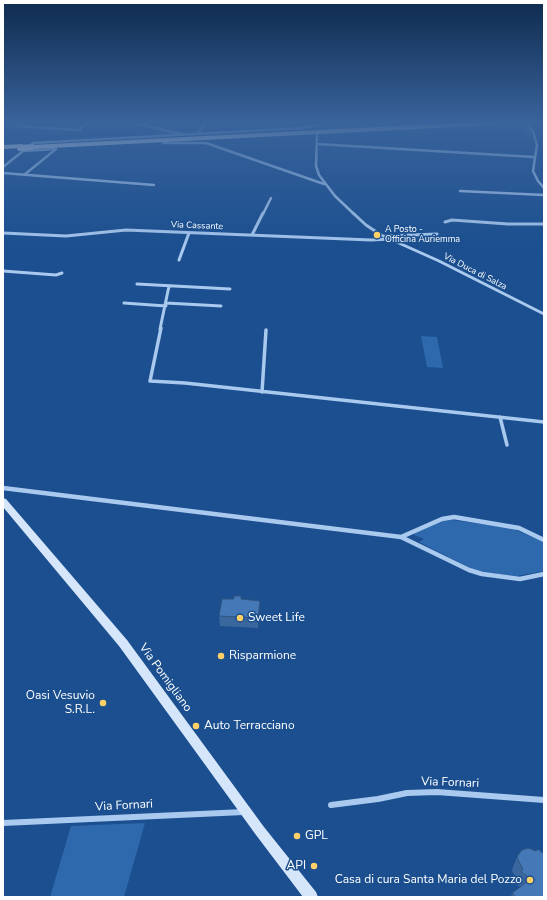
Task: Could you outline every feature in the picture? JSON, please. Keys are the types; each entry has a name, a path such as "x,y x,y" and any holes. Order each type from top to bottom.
{"street":[{"path":"24,175 36,165"},
{"path":"269,165 326,185"},
{"path":"307,178 319,176 316,165"},
{"path":"533,165 533,171 538,181 544,188"},
{"path":"3,173 154,185"},
{"name":"Via Duca di Salza","path":"319,176 352,213 378,233 544,314"},
{"path":"460,191 544,195"},
{"path":"252,235 271,198"},
{"path":"445,222 452,220 508,224 544,224"},
{"name":"Via Cassante","path":"3,233 66,236 126,230 371,240 391,239"},
{"path":"179,260 189,233"},
{"path":"385,236 437,234"},
{"path":"3,271 56,275 62,273"},
{"path":"136,284 230,288"},
{"path":"169,286 150,381 544,422"},
{"path":"124,303 221,306"},
{"path":"262,392 266,330"},
{"path":"500,418 507,445"},
{"path":"3,488 401,537 470,570 482,574 520,579 544,574"},
{"name":"Via Pomigliano","path":"3,501 123,643 246,812 311,897"},
{"path":"401,537 442,519 454,517 519,528 544,540"},
{"name":"Via Fornari","path":"331,805 378,800 407,794 437,792 544,800"},
{"name":"Via Fornari","path":"3,823 246,812"}],"shaded area":[{"path":"421,336 437,337 443,368 427,367"},
{"path":"452,520 511,528 544,542 544,571 517,576 481,572 472,569 419,542 424,539 414,535 415,532 444,521"},
{"path":"145,823 124,897 50,897 71,826"}],"building":[{"path":"234,596 241,596 241,599 260,601 258,618 219,616 222,599 234,599"},
{"name":"Casa di cura Santa Maria del Pozzo","path":"528,848 536,851 538,849 544,854 544,897 516,897 512,893 531,879 521,872 523,869 517,858 522,850"}],"place":[{"name":"A Posto - Officina Auriemma","path":"377,235"},
{"name":"Sweet Life","path":"240,618"},
{"name":"Risparmione","path":"221,656"},
{"name":"Oasi Vesuvio S.R.L.","path":"103,703"},
{"name":"Auto Terracciano","path":"196,726"},
{"name":"GPL","path":"297,836"},
{"name":"API","path":"314,866"},
{"name":"Casa di cura Santa Maria del Pozzo","path":"530,880"}]}
